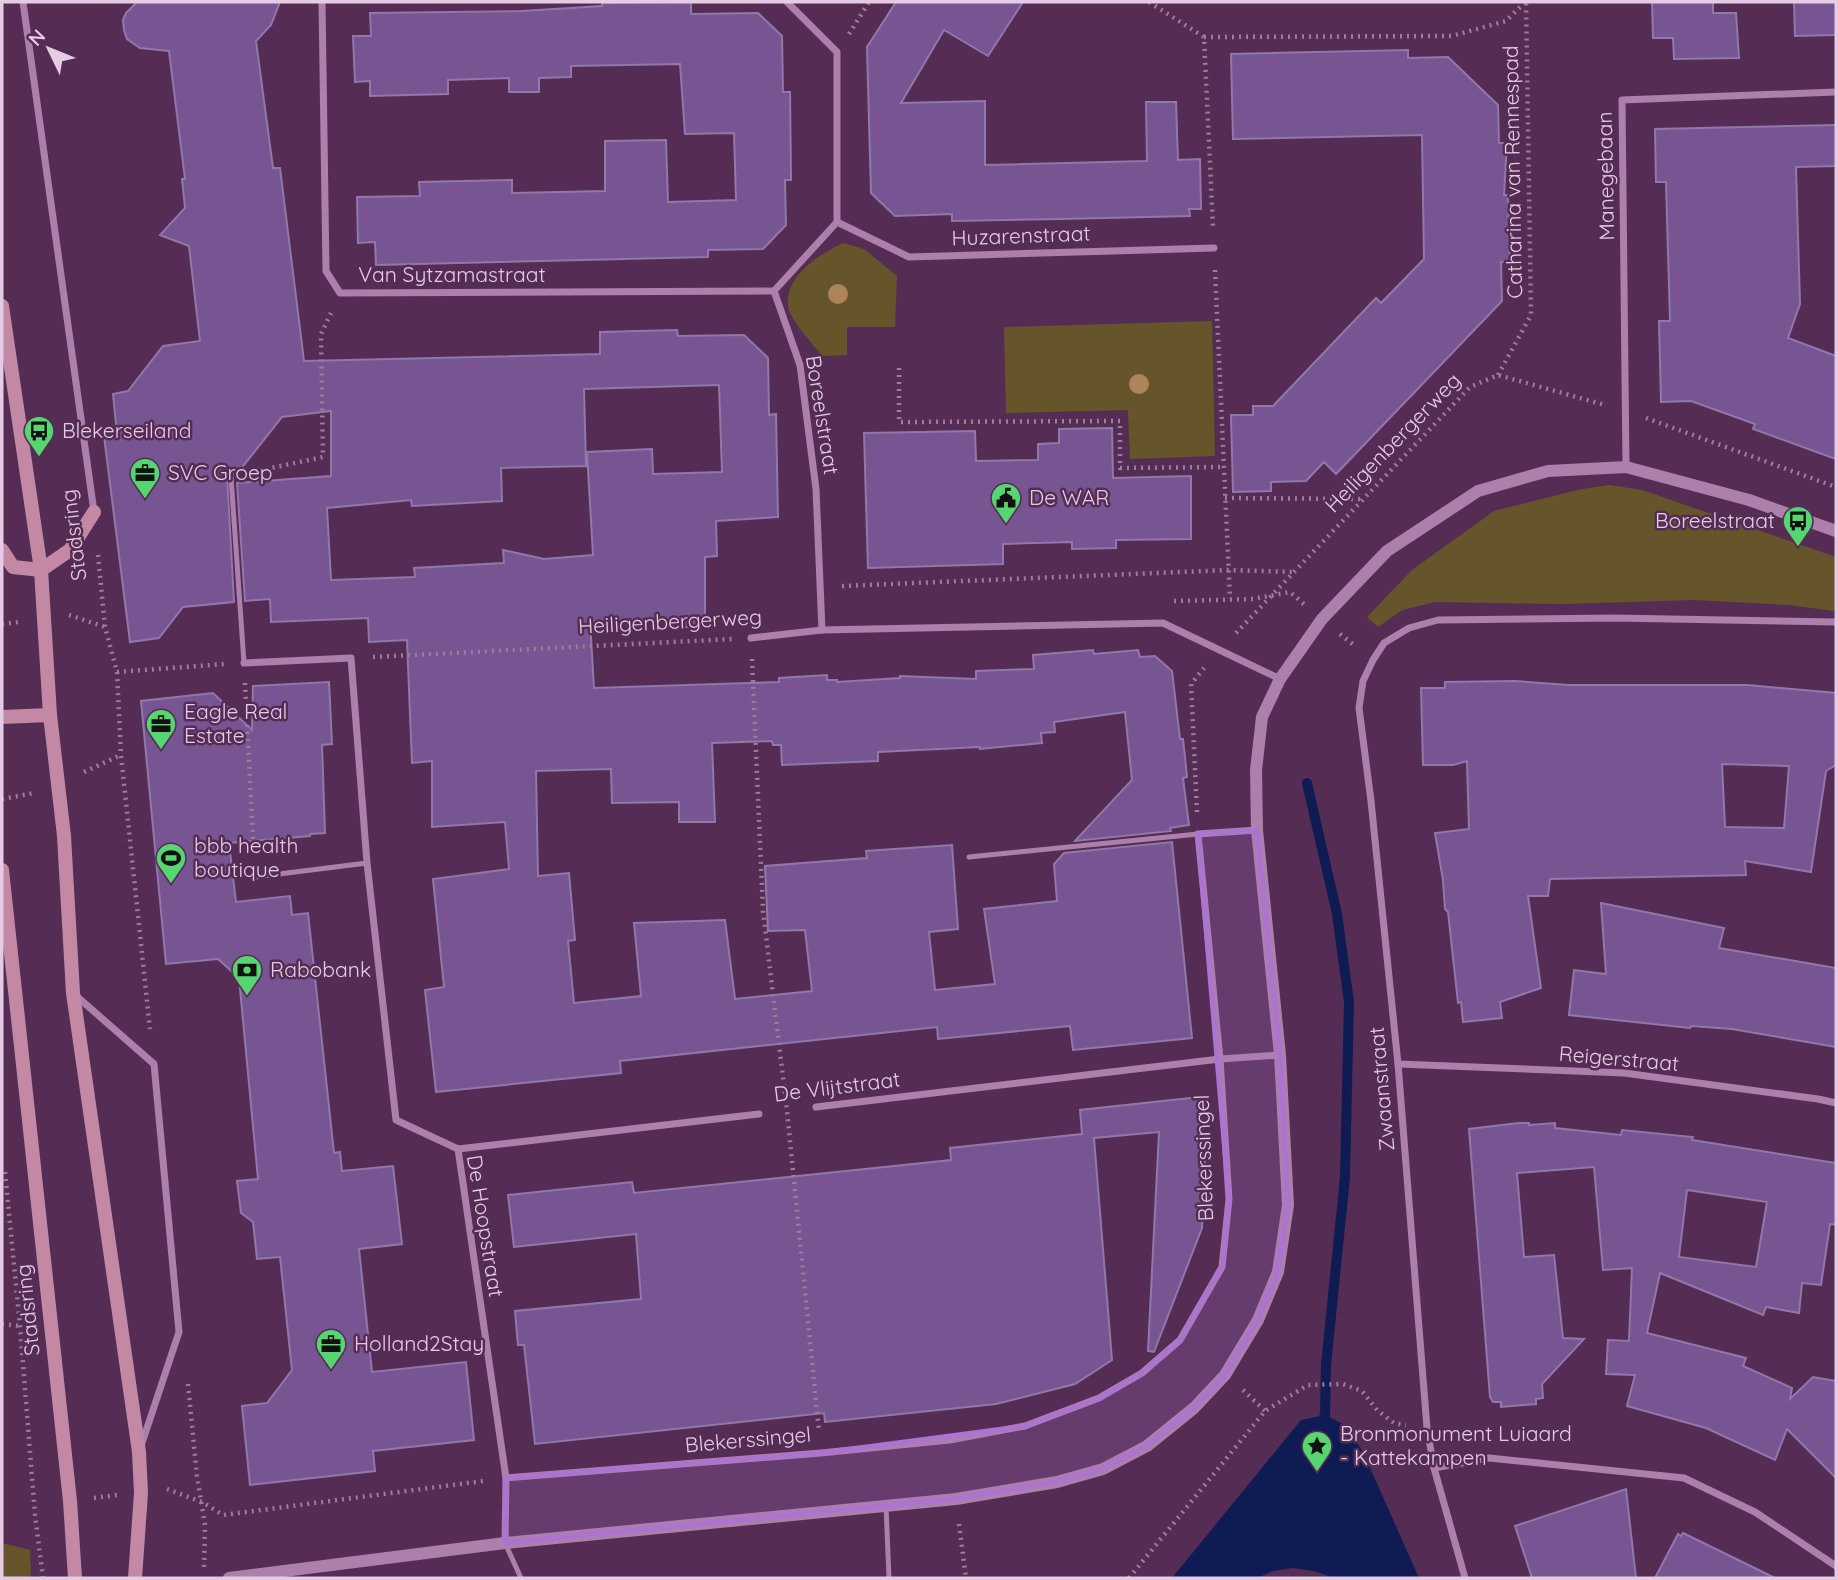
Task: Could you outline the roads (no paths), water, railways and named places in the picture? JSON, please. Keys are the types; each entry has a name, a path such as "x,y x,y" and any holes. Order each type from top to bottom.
{"main road":[{"name":"Stadsring","path":"2,306 41,570 50,715 64,836 73,993 139,1452 141,1493 135,1578"},
{"path":"2,550 13,567 41,570 70,550 94,512"},
{"path":"2,717 50,715"},
{"name":"Stadsring","path":"2,870 70,1501 75,1578"}],"street":[{"name":"Stadsring","path":"23,2 94,512"},
{"name":"Van Sytzamastraat","path":"322,2 326,271 340,293 774,290"},
{"path":"774,290 837,222 838,52 787,2"},
{"name":"Manegebaan","path":"1626,467 1622,100 1836,92"},
{"name":"Huzarenstraat","path":"837,222 909,257 1214,248"},
{"name":"Boreelstraat","path":"774,290 800,365 816,489 822,630"},
{"path":"229,1578 505,1543 956,1499 1057,1482 1103,1469 1147,1446 1194,1408 1225,1375 1258,1320 1278,1272 1288,1205 1280,1055 1257,830 1256,770 1262,717 1280,679 1322,619 1387,551 1478,491 1548,471 1626,467 1749,500 1836,531"},
{"name":"Zwaanstraat","path":"1465,1578 1434,1468 1427,1428 1398,1064 1359,708 1363,681 1384,643 1409,628 1438,620 1615,618 1836,622"},
{"name":"Heiligenbergerweg","path":"751,638 822,630 1163,623 1280,679"},
{"name":"De Hoopstraat","path":"244,663 351,658 367,863 396,1120 458,1149 506,1478 505,1543"},
{"path":"1198,834 1257,830"},
{"name":"Blekerssingel","path":"506,1478 821,1453 950,1440 1025,1426 1099,1398 1142,1373 1180,1340 1222,1267 1229,1199 1220,1059 1198,834"},
{"name":"Stadsring","path":"73,993 154,1064 179,1332 139,1452"},
{"name":"De Vlijtstraat","path":"816,1107 1220,1059 1280,1055"},
{"name":"Reigerstraat","path":"1398,1064 1624,1073 1836,1103"},
{"name":"De Vlijtstraat","path":"458,1149 759,1114"},
{"path":"1434,1468 1489,1458 1684,1478 1755,1512 1836,1566"}],"lane":[{"path":"231,477 244,663"},
{"path":"969,857 1198,834"},
{"path":"255,877 367,863"},
{"path":"886,1506 888,1578"},
{"path":"505,1543 521,1578"}],"waterway":[{"path":"1307,783 1337,914 1349,1002 1345,1177 1326,1365 1325,1415 1320,1426"}],"place":[{"name":"Blekerseiland","path":"39,458"},
{"name":"SVC Groep","path":"145,500"},
{"name":"De WAR","path":"1006,525"},
{"name":"Boreelstraat","path":"1798,548"},
{"name":"Eagle Real Estate","path":"161,751"},
{"name":"bbb health boutique","path":"171,885"},
{"name":"Rabobank","path":"247,997"},
{"name":"Holland2Stay","path":"331,1371"},
{"name":"Bronmonument Luiaard - Kattekampen","path":"1317,1473"}]}
